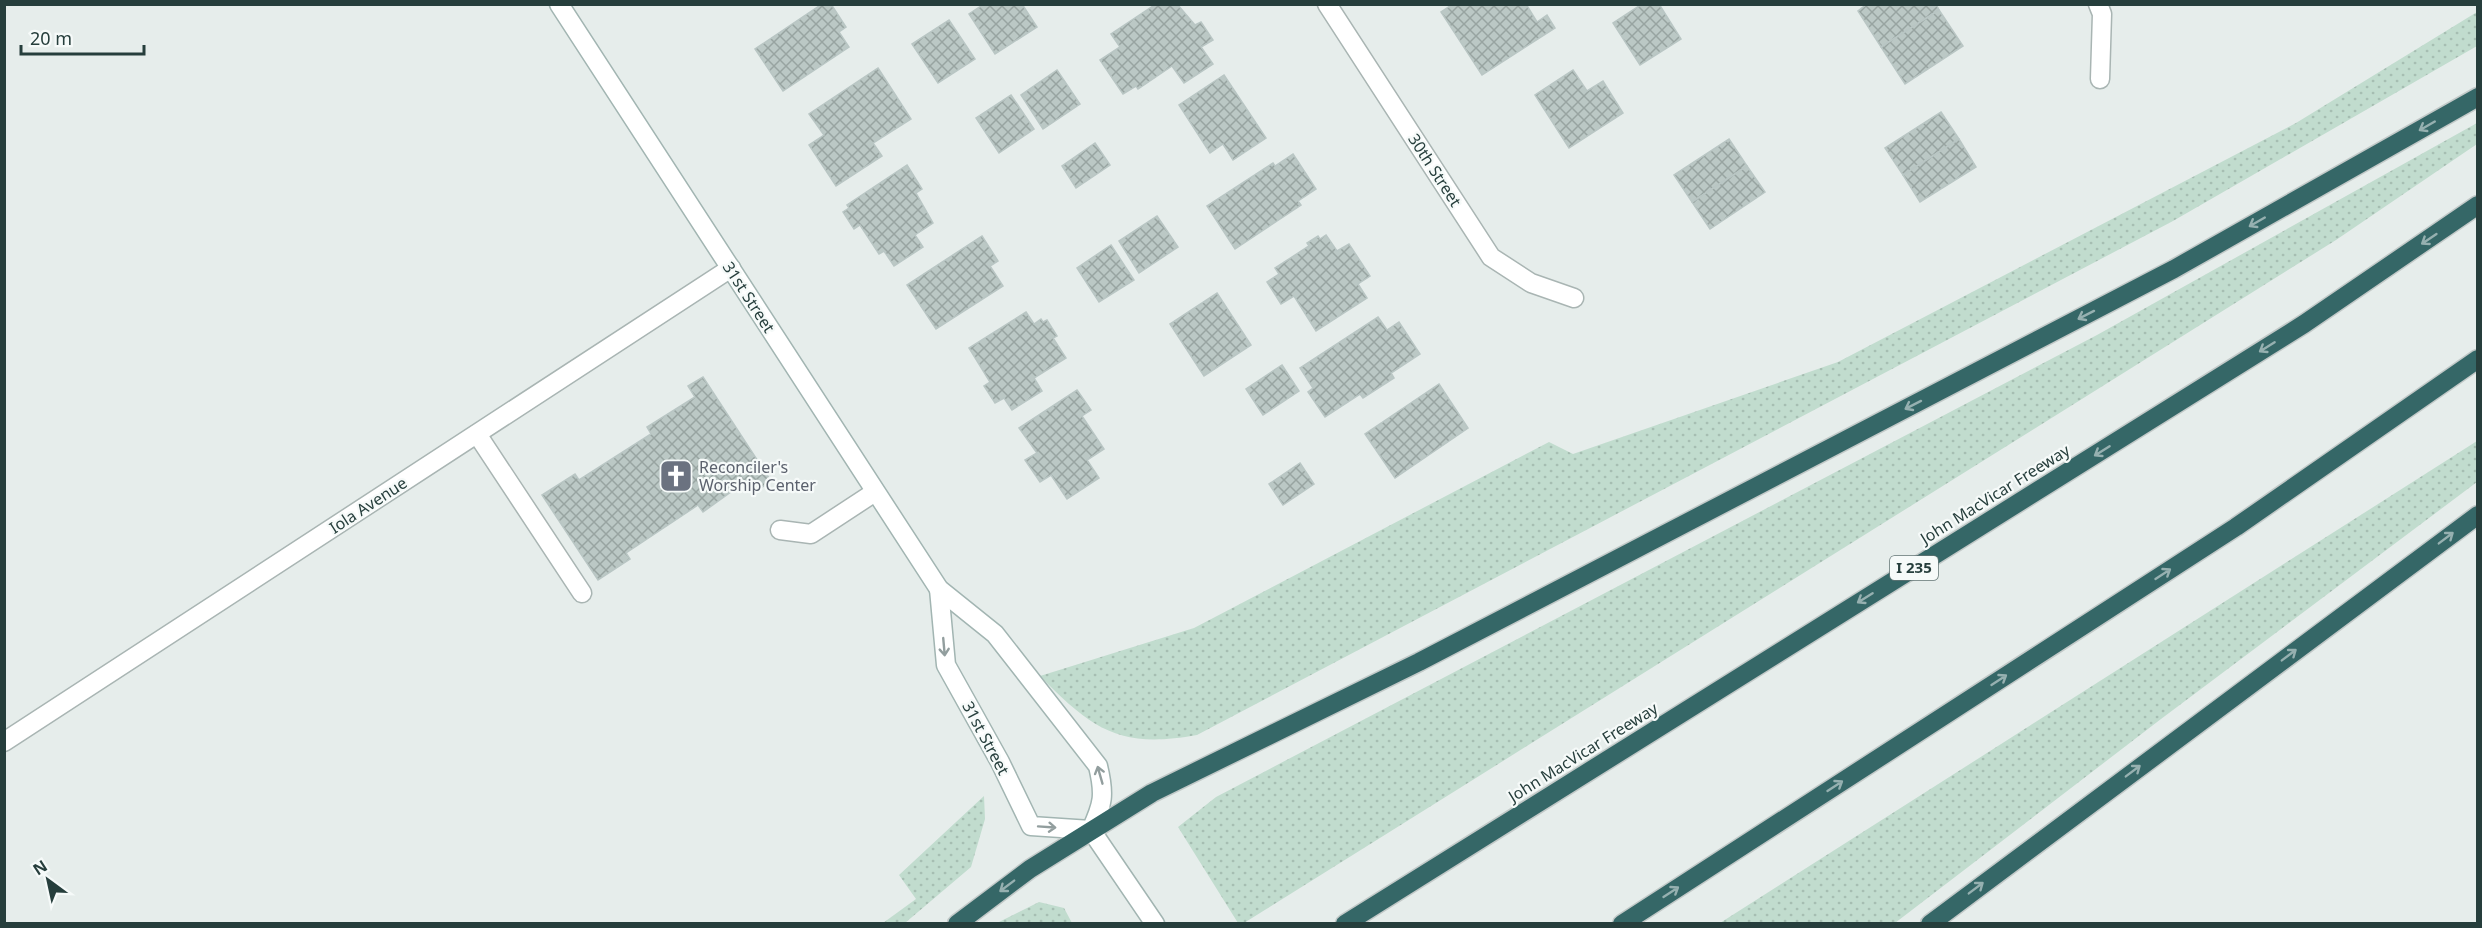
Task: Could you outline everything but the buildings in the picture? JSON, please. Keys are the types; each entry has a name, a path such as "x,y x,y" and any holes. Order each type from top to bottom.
{"highway":[{"path":"957,924 1030,869 1152,792 1419,662 2174,269 2478,97"},
{"name":"John MacVicar Freeway","path":"1345,924 2304,324 2478,206"},
{"path":"1622,924 2236,527 2478,359"},
{"path":"1930,924 2478,515"}],"main road":[{"name":"31st Street","path":"559,4 939,589 995,634 1098,766 1103,786 1103,804 1091,830 1031,826 1000,762 946,665 939,589"},
{"name":"30th Street","path":"1327,4 1491,257 1531,283 1574,298"},
{"path":"2098,4 2102,14 2100,79"},
{"name":"Iola Avenue","path":"4,742 731,268"},
{"path":"477,434 582,593"},
{"path":"780,530 811,534 875,492"},
{"path":"1091,830 1155,924"}],"green space":[{"path":"2477,12 2477,46 2173,221 1197,735 1170,739 1147,739 1127,737 1110,731 1076,710 1040,676 1194,628 1549,442 1573,454 1838,362 2296,123"},
{"path":"2477,123 2477,144 2336,240 1244,923 1238,923 1178,827 1216,797 2097,335"},
{"path":"2477,441 2477,482 2161,719 1895,923 1720,923"},
{"path":"984,796 985,819 971,867 905,923 883,923 916,899 899,875"},
{"path":"1039,902 1064,908 1072,923 997,923"}],"place":[{"name":"Reconciler's Worship Center","path":"676,476"}]}
